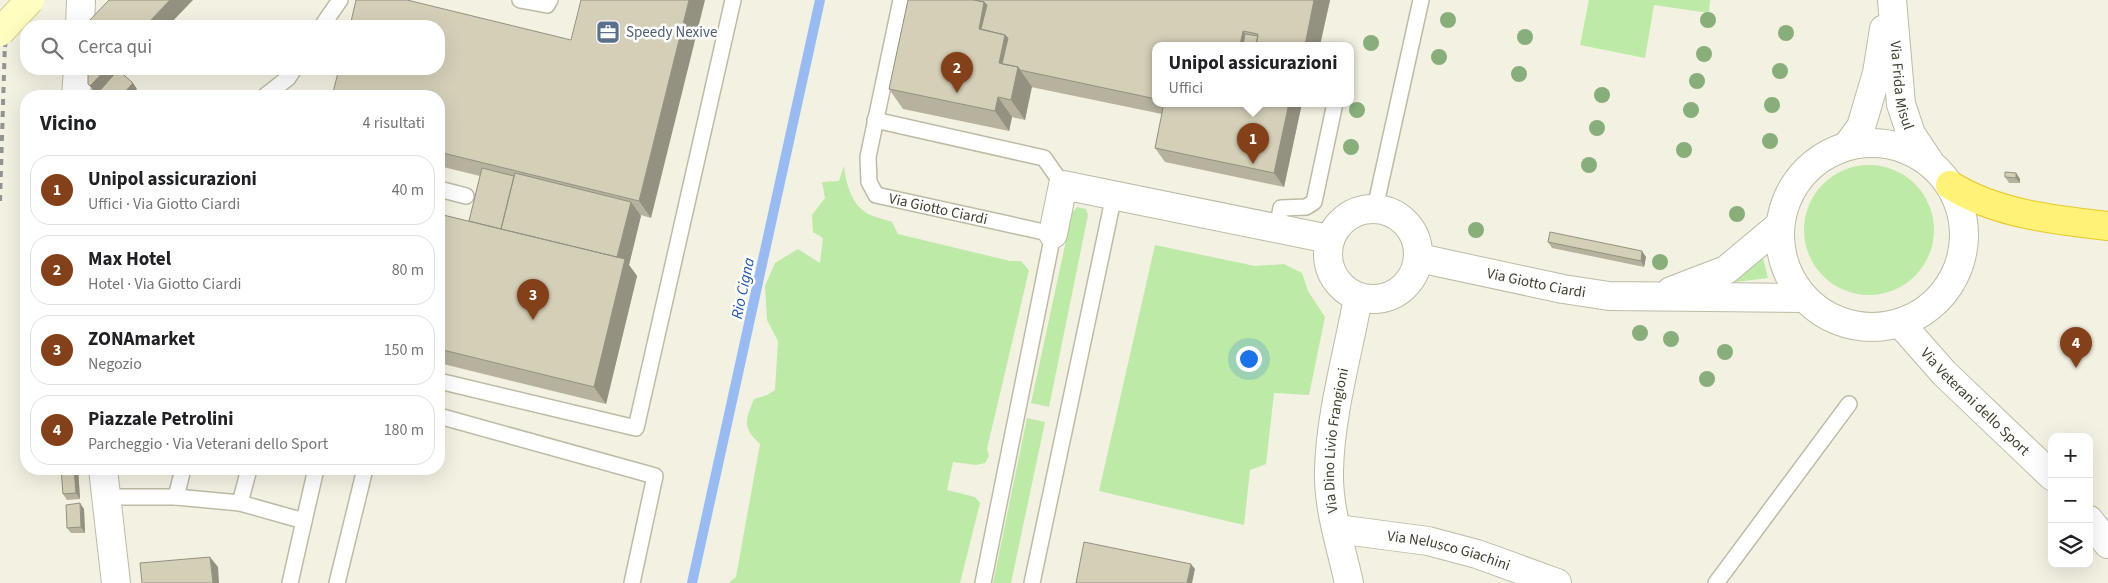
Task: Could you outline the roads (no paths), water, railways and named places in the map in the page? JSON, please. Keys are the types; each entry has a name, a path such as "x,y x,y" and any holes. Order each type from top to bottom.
{"highway":[{"path":"1950,185 1983,202 2044,217 2108,226"}],"main road":[{"path":"0,32 30,0"}],"street":[{"name":"Via Frida Misul","path":"1847,146 1861,127 1877,73 1890,0"},
{"name":"Via Frida Misul","path":"1890,0 1901,104 1911,134 1932,164"},
{"path":"76,90 78,75"},
{"path":"1876,143 1906,149 1932,164 1950,185 1962,210 1965,238 1960,266 1946,291 1926,311 1900,323 1874,328 1848,324 1824,314 1804,298 1789,276 1781,252 1780,225 1787,199 1801,175 1822,158 1847,146 1876,143"},
{"path":"1053,234 1063,185 1329,239"},
{"path":"1375,208 1398,216 1408,224 1418,246 1418,258 1416,271 1408,284 1398,292 1385,298 1372,300 1358,298 1345,291 1335,281 1329,268 1327,254 1329,239 1335,229 1352,213 1375,208"},
{"name":"Via Giotto Ciardi","path":"1655,297 1726,270 1780,225"},
{"name":"Via Giotto Ciardi","path":"1418,258 1563,289 1609,296 1804,298"},
{"name":"Via Dino Livio Frangioni","path":"1349,583 1337,530 1329,471 1338,402 1358,298"},
{"name":"Via Veterani dello Sport","path":"1900,323 1944,373 2048,472"},
{"path":"104,475 116,583"},
{"path":"2091,523 2108,544"},
{"name":"Via Nelusco Giachini","path":"1337,530 1428,541 1476,554 1557,583"}],"lane":[{"path":"326,20 340,0"},
{"path":"520,0 547,5 550,0"},
{"path":"445,382 636,428 733,0"},
{"name":"Via Giotto Ciardi","path":"901,0 868,156 869,182 876,195 1053,234"},
{"path":"1375,208 1421,0"},
{"path":"273,90 290,75"},
{"path":"1277,229 1281,208 1306,207 1314,202 1334,107"},
{"path":"875,120 1044,158 1063,185"},
{"path":"445,191 466,196"},
{"path":"1032,583 1114,195"},
{"path":"983,583 1053,234"},
{"path":"1716,583 1849,404"},
{"path":"445,418 655,476 632,583"},
{"path":"176,497 182,475"},
{"path":"240,503 247,475"},
{"path":"290,583 315,475"},
{"path":"336,583 363,475"},
{"path":"106,498 176,497 240,503 304,521"}],"waterway":[{"name":"Rio Cigna","path":"692,583 820,0"}],"railway":[{"path":"5,47 12,0"},
{"path":"0,201 5,41"}],"place":[{"name":"Speedy Nexive","path":"608,32"},
{"name":"Max Hotel","path":"957,93"},
{"name":"Unipol assicurazioni","path":"1253,164"},
{"name":"ZONAmarket","path":"533,320"},
{"name":"Piazzale Petrolini","path":"2076,368"}]}
